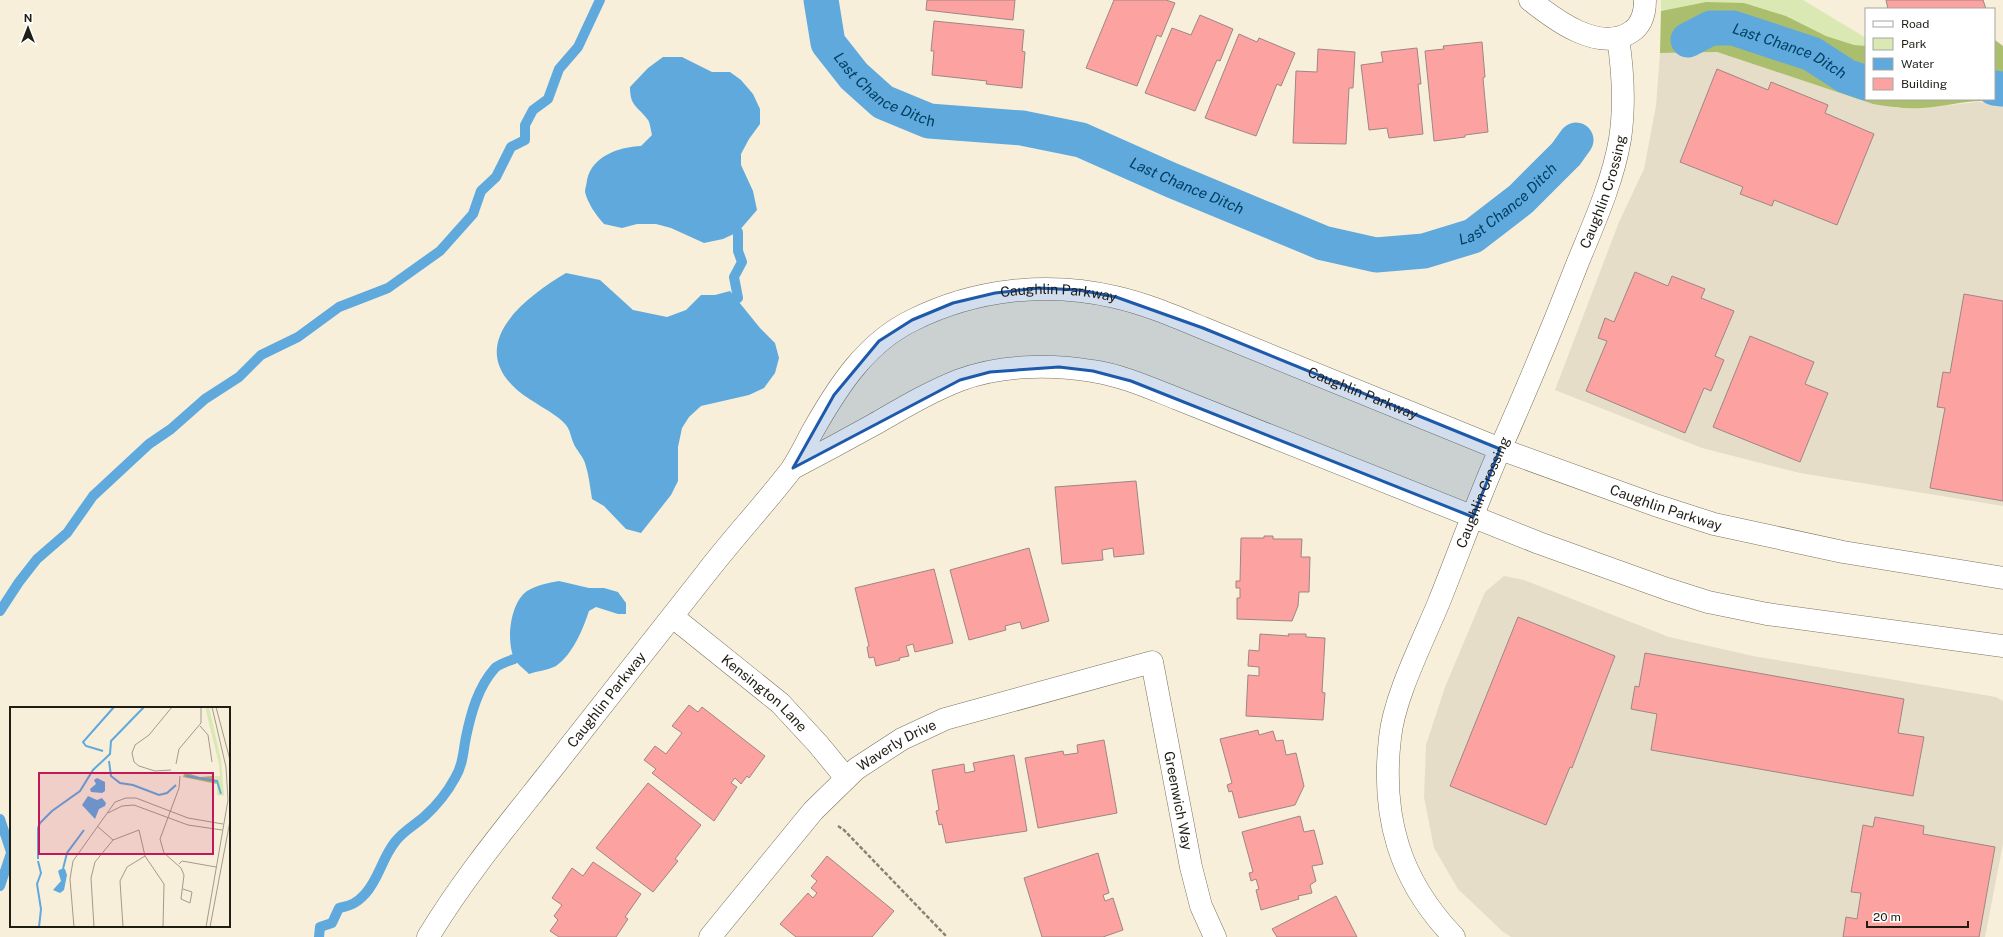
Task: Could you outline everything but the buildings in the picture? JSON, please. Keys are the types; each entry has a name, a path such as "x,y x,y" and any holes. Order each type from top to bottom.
{"street":[{"path":"1530,0 1577,31 1594,38 1610,39 1624,37 1635,30 1643,19 1645,0"},
{"name":"Caughlin Crossing","path":"1454,937 1437,919 1403,861 1392,828 1387,766 1390,735 1398,706 1500,449 1539,362 1596,218 1612,170 1620,139 1622,110 1622,73 1618,38"},
{"name":"Caughlin Parkway","path":"428,937 469,874 707,572 793,468 834,395 857,364 879,341 912,320 953,303 996,293 1039,288 1079,290 1116,297 1155,308 1500,449 1648,503 1714,524 1843,552 2003,578"},
{"name":"Caughlin Parkway","path":"793,468 927,395 960,380 990,372 1022,368 1059,367 1093,371 1131,381 1473,516 1659,587 1708,602 1766,614 1825,623 2003,646"},
{"name":"Kensington Lane","path":"673,617 780,703 818,744 846,778"},
{"name":"Waverly Drive","path":"710,937 814,811 856,769 902,738 945,720 1152,662"},
{"name":"Greenwich Way","path":"1152,662 1191,867 1201,906 1215,937"}],"path":[{"path":"814,811 844,830 947,937"}],"highlighted area":[{"path":"1039,288 1079,290 1116,297 1203,328 1500,449 1473,517 1131,381 1093,371 1059,367 990,372 960,380 793,468 834,395 879,341 912,320 953,303 995,293"}],"shaded area":[{"path":"1717,52 1873,104 1898,108 1922,108 1978,102 2003,104 2003,506 1800,473 1702,448 1555,390 1619,222 1644,169 1656,106 1660,53"},
{"path":"1504,576 1524,580 1669,637 1753,656 1996,697 2003,701 2003,844 1985,937 1511,937 1502,931 1458,889 1434,848 1424,797 1426,745 1445,687 1485,592"}],"green space":[{"path":"1661,0 1803,0 1865,37 1865,46 1854,46 1826,36 1786,16 1706,2 1661,11"},
{"path":"1706,2 1744,3 1786,16 1826,36 1854,45 1865,46 1865,100 1995,100 1995,40 2003,46 2003,104 1973,101 1922,108 1886,106 1873,104 1717,52 1660,53 1661,11"}],"water":[{"path":"663,57 682,57 712,72 730,72 741,80 753,94 760,109 760,124 749,139 741,154 741,165 753,191 757,210 738,232 723,239 704,243 671,228 656,224 637,224 622,228 604,224 598,217 586,196 585,190 590,172 600,159 608,154 624,148 641,146 652,135 648,120 635,106 631,99 630,87 648,68"},
{"path":"566,273 600,280 633,310 667,317 686,310 701,295 715,295 730,291 760,328 775,343 779,358 775,373 764,388 749,395 701,406 689,417 682,428 678,447 678,481 671,495 641,533 626,529 604,506 592,499 585,463 574,445 566,425 556,416 520,393 515,388 502,371 497,354 499,337 508,322 520,307 535,294"},
{"path":"559,581 589,588 604,588 618,592 626,603 626,614 618,614 596,607 589,611 577,641 562,661 556,666 529,674 515,660 512,651 510,632 513,613 521,597 527,591 547,583"}],"waterway":[{"path":"0,611 19,582 37,559 67,533 93,496 149,444 171,429 205,399 239,377 261,355 298,337 339,307 388,288 440,251 473,214 481,191 496,177 511,147 525,140 525,125 533,110 548,99 559,69 578,47 600,0"},
{"name":"Last Chance Ditch","path":"821,0 828,43 854,76 883,102 929,121 1022,128 1081,140 1171,180 1323,243 1376,255 1424,251 1473,236 1521,199 1566,154 1576,140"},
{"name":"Last Chance Ditch","path":"1688,40 1711,28 1733,28 1812,54 1846,76 1865,83"},
{"name":"Last Chance Ditch","path":"1995,88 2003,89"},
{"path":"738,232 738,251 742,262 734,277 738,298"},
{"path":"319,937 320,927 332,923 339,908 353,904 370,888 395,842 429,812 442,798 460,768 470,719 484,683 495,668 514,659"},
{"path":"0,819 10,849"},
{"path":"0,886 10,856"}]}
